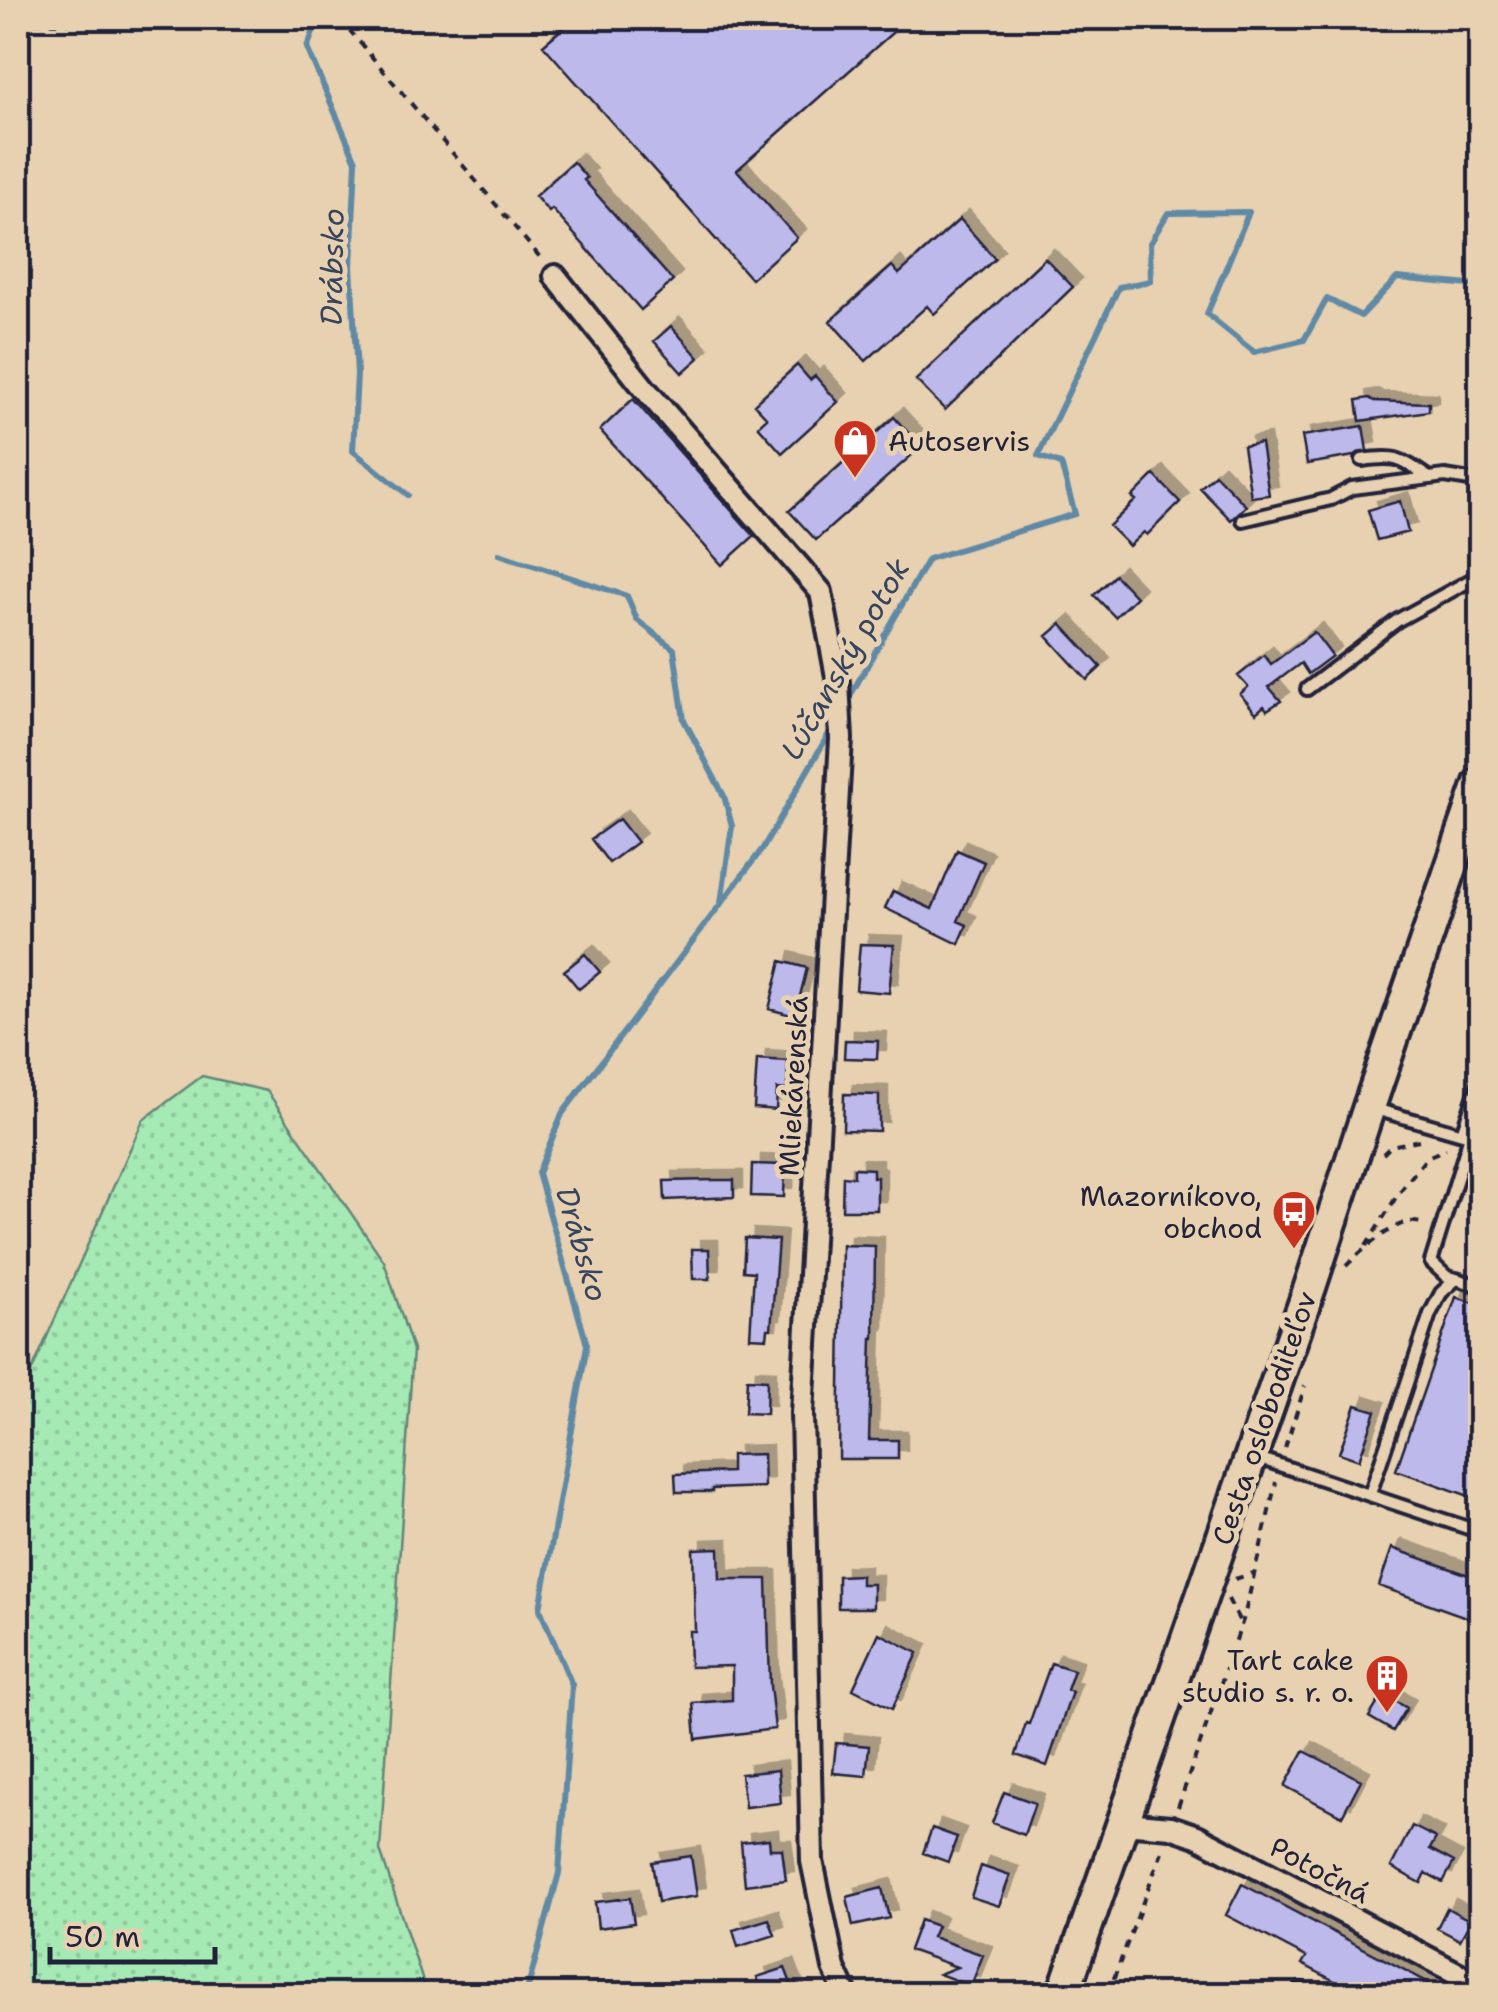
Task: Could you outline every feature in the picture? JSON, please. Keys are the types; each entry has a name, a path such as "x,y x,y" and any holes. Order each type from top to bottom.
{"main road":[{"name":"Cesta osloboditeľov","path":"1063,1994 1480,784"}],"street":[{"name":"Mliekárenská","path":"555,276 644,388 821,592 838,682 841,739 802,1413 812,1861 834,1968 846,1994"},
{"name":"Potočná","path":"1123,1823 1171,1827 1197,1836 1470,1980 1480,1994"}],"lane":[{"path":"1362,460 1391,456 1430,478"},
{"path":"1243,520 1331,499 1352,488 1445,476 1480,484"},
{"path":"1307,689 1398,620 1480,575"},
{"path":"1480,1080 1471,1136 1431,1262 1447,1276 1480,1286"},
{"path":"1369,1107 1471,1136"},
{"path":"1370,1494 1430,1314 1441,1293 1456,1279"},
{"path":"1251,1456 1480,1532"}],"path":[{"path":"18,22 70,23 107,18"},
{"path":"328,18 346,26 555,276"},
{"path":"346,26 354,18"},
{"path":"1377,1168 1384,1150 1391,1146 1431,1140"},
{"path":"1348,1253 1342,1270 1366,1246 1398,1194 1427,1157 1449,1150 1440,1143"},
{"path":"1366,1246 1410,1221 1442,1229"},
{"path":"1284,1452 1306,1382"},
{"path":"1108,1994 1241,1624 1278,1475"},
{"path":"1235,1580 1254,1573"},
{"path":"1228,1599 1241,1624"}],"green space":[{"path":"202,1076 267,1091 384,1261 413,1350 380,1850 427,1994 18,1994 18,1402 143,1120"}],"building":[{"path":"575,18 909,18 737,170 797,238 751,279 543,45"},
{"path":"573,162 587,178 584,180 673,281 641,310 552,209 549,212 535,196"},
{"path":"960,219 995,259 934,314 927,306 866,361 830,321 892,266 899,274"},
{"path":"1045,258 1073,287 945,410 916,380"},
{"path":"671,326 699,358 682,373 654,341"},
{"path":"797,365 810,380 815,376 838,402 782,453 758,426 767,418 754,404"},
{"path":"633,399 754,536 722,565 600,430"},
{"path":"1357,400 1429,403 1429,411 1360,421"},
{"path":"894,417 921,447 816,540 789,511"},
{"path":"1363,426 1367,451 1307,464 1302,436"},
{"path":"1261,443 1269,495 1251,497 1243,446"},
{"path":"1215,474 1246,506 1231,520 1200,488"},
{"path":"1154,475 1180,502 1147,535 1144,532 1129,546 1109,526 1136,500 1132,497"},
{"path":"1400,501 1408,532 1377,540 1368,510"},
{"path":"1115,575 1136,597 1115,617 1094,595"},
{"path":"1061,624 1101,667 1087,680 1047,636"},
{"path":"1314,632 1332,656 1308,674 1301,663 1269,687 1281,701 1256,713 1240,694 1248,687 1238,676 1264,655 1271,664"},
{"path":"619,819 637,842 609,863 591,839"},
{"path":"957,850 984,862 958,921 967,925 959,944 885,908 893,891 932,909"},
{"path":"860,944 894,945 889,993 856,990"},
{"path":"585,954 600,972 579,989 564,971"},
{"path":"781,961 807,968 795,1016 769,1009"},
{"path":"845,1040 878,1041 877,1059 844,1058"},
{"path":"757,1059 788,1061 787,1090 777,1089 776,1110 754,1108"},
{"path":"844,1094 879,1095 879,1131 843,1130"},
{"path":"752,1164 785,1165 784,1197 751,1196"},
{"path":"854,1168 873,1169 873,1177 877,1177 877,1210 842,1210 843,1176 854,1177"},
{"path":"734,1180 734,1197 665,1200 664,1181"},
{"path":"745,1238 778,1240 767,1338 750,1337 754,1272 743,1271"},
{"path":"842,1245 875,1246 869,1440 898,1440 898,1459 839,1459"},
{"path":"692,1249 709,1249 710,1279 693,1279"},
{"path":"1456,1297 1480,1305 1480,1500 1396,1470"},
{"path":"747,1379 767,1380 766,1414 745,1413"},
{"path":"1356,1405 1376,1411 1359,1460 1339,1453"},
{"path":"763,1454 764,1487 676,1492 675,1474 731,1472 731,1455"},
{"path":"719,1548 720,1579 767,1579 775,1729 696,1739 693,1703 732,1700 732,1666 690,1667 689,1631 695,1631 693,1549"},
{"path":"1392,1548 1480,1579 1480,1622 1379,1586"},
{"path":"861,1575 861,1584 873,1584 873,1608 838,1608 838,1576"},
{"path":"879,1633 918,1653 892,1709 853,1689"},
{"path":"1051,1663 1074,1670 1067,1690 1072,1692 1047,1766 1016,1755"},
{"name":"Tart cake studio s. r. o.","path":"1383,1694 1407,1708 1393,1731 1369,1717"},
{"path":"836,1743 869,1746 866,1776 833,1773"},
{"path":"1304,1751 1361,1780 1342,1816 1285,1786"},
{"path":"778,1770 781,1803 745,1807 741,1774"},
{"path":"1004,1792 1035,1803 1024,1835 992,1823"},
{"path":"1412,1826 1436,1838 1430,1849 1454,1862 1443,1882 1426,1873 1421,1883 1391,1867"},
{"path":"932,1828 957,1837 948,1862 923,1853"},
{"path":"769,1839 770,1849 782,1849 786,1880 745,1885 741,1842"},
{"path":"691,1856 697,1896 658,1902 652,1862"},
{"path":"981,1866 1010,1876 999,1906 971,1897"},
{"path":"1242,1884 1429,1983 1422,1994 1344,1994 1348,1988 1302,1964 1306,1957 1226,1915"},
{"path":"882,1888 889,1918 853,1926 847,1897"},
{"path":"630,1898 634,1923 598,1928 595,1902"},
{"path":"1447,1908 1471,1921 1460,1940 1437,1928"},
{"path":"769,1919 775,1935 738,1947 733,1930"},
{"path":"920,1920 937,1926 932,1937 983,1955 971,1986 939,1974 957,1967 909,1950"},
{"path":"785,1968 795,1994 763,1994 757,1977"}],"waterway":[{"name":"Drábsko","path":"316,25 307,48 356,161 351,266 357,374 353,451 408,495"},
{"name":"Lúčanský potok","path":"846,703 928,559 1075,514 1061,464 1038,456 1119,287 1151,281 1150,243 1168,213 1249,212 1207,314 1254,352 1304,340 1327,299 1361,316 1397,278 1480,286"},
{"name":"Drábsko","path":"499,554 627,596 637,620 674,649 684,720 724,796 732,826 721,903"},
{"name":"Drábsko","path":"531,1994 528,1987 559,1873 572,1685 540,1609 587,1345 538,1173 562,1114 763,848 835,723"}],"place":[{"name":"Autoservis","path":"855,479"},
{"name":"Mazorníkovo, obchod","path":"1294,1250"},
{"name":"Tart cake studio s. r. o.","path":"1387,1714"}]}
